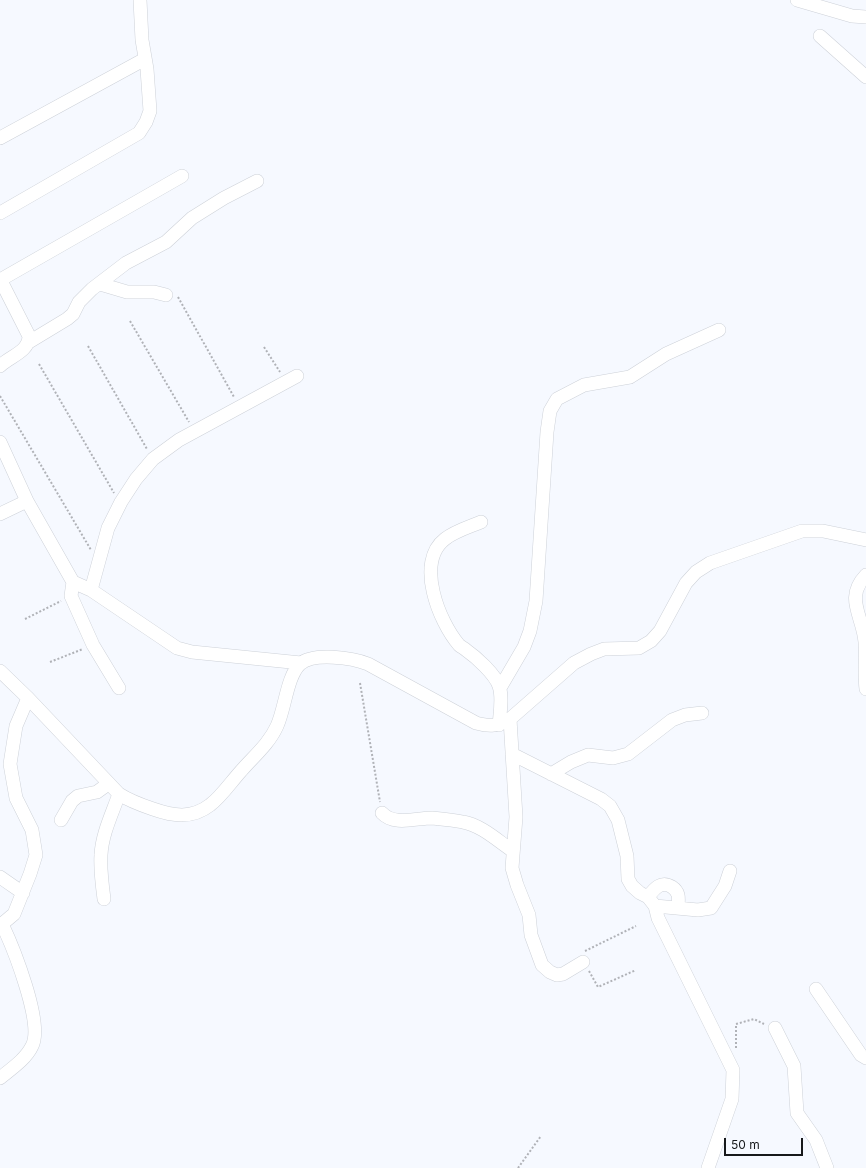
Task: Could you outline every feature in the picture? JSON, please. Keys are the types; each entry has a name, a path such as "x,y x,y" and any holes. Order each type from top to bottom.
{"street":[{"path":"0,213 140,132 150,111 147,69 142,40 140,0"},
{"path":"797,0 865,20"},
{"path":"820,36 866,77"},
{"path":"0,138 145,59"},
{"path":"29,342 29,336 0,279 182,176"},
{"path":"0,366 26,347 29,342 67,319 73,314 79,302 92,289 126,263 166,242 192,218 224,198 257,181"},
{"path":"100,284 127,292 154,292 172,296"},
{"path":"584,962 563,974 557,975 550,972 542,965 531,935 529,915 512,868 516,817 512,754 500,700 500,688 524,647 530,631 536,601 547,432 550,412 557,399 584,385 630,377 666,354 718,330"},
{"path":"91,590 108,528 120,504 136,479 153,459 179,440 292,379"},
{"path":"1,448 27,501 73,582 91,590 177,648 192,652 301,663 323,658 343,658 356,660 368,664 476,723 488,726 505,722 574,664 591,654 604,649 639,648 651,641 660,631 686,583 696,572 710,563 802,531 823,531 866,540"},
{"path":"0,514 27,501"},
{"path":"480,522 456,532 444,540 435,552 430,579 438,609 444,624 459,646 466,650 484,667 494,678 500,688"},
{"path":"866,575 861,580 856,590 855,604 865,642 866,689"},
{"path":"73,582 71,596 93,645 119,688"},
{"path":"0,671 28,698 119,794 131,802 167,814 181,816 195,814 210,805 266,744 277,726 292,674 301,663"},
{"path":"0,1078 26,1055 33,1045 35,1031 33,1009 14,951 1,925 14,914 36,855 32,830 16,798 10,764 16,726 28,698"},
{"path":"551,774 571,762 588,755 613,758 628,754 672,720 685,715 702,712"},
{"path":"512,754 601,799 610,806 618,820 622,835 627,856 628,879 632,886 652,901 678,908 698,910 710,908 725,886 730,871"},
{"path":"61,820 72,801 78,796 97,792 108,784"},
{"path":"104,899 101,856 103,842 119,794"},
{"path":"382,813 390,819 400,820 432,818 464,822 481,829 513,851"},
{"path":"0,878 23,893"},
{"path":"678,908 678,893 675,889 668,885 661,884 657,887 652,901 658,918 733,1070 732,1099 708,1168"},
{"path":"816,989 860,1055 866,1058"},
{"path":"775,1028 794,1066 797,1112 816,1140 827,1168"}],"path":[{"path":"172,296 240,407"},
{"path":"130,321 195,431"},
{"path":"88,346 153,459"},
{"path":"264,347 292,379"},
{"path":"39,364 120,504"},
{"path":"0,396 98,563"},
{"path":"25,618 71,596"},
{"path":"50,662 93,645"},
{"path":"360,683 382,813"},
{"path":"636,926 579,955 598,987 636,970"},
{"path":"736,1049 736,1024 754,1020 775,1028"},
{"path":"518,1168 542,1136"}]}
